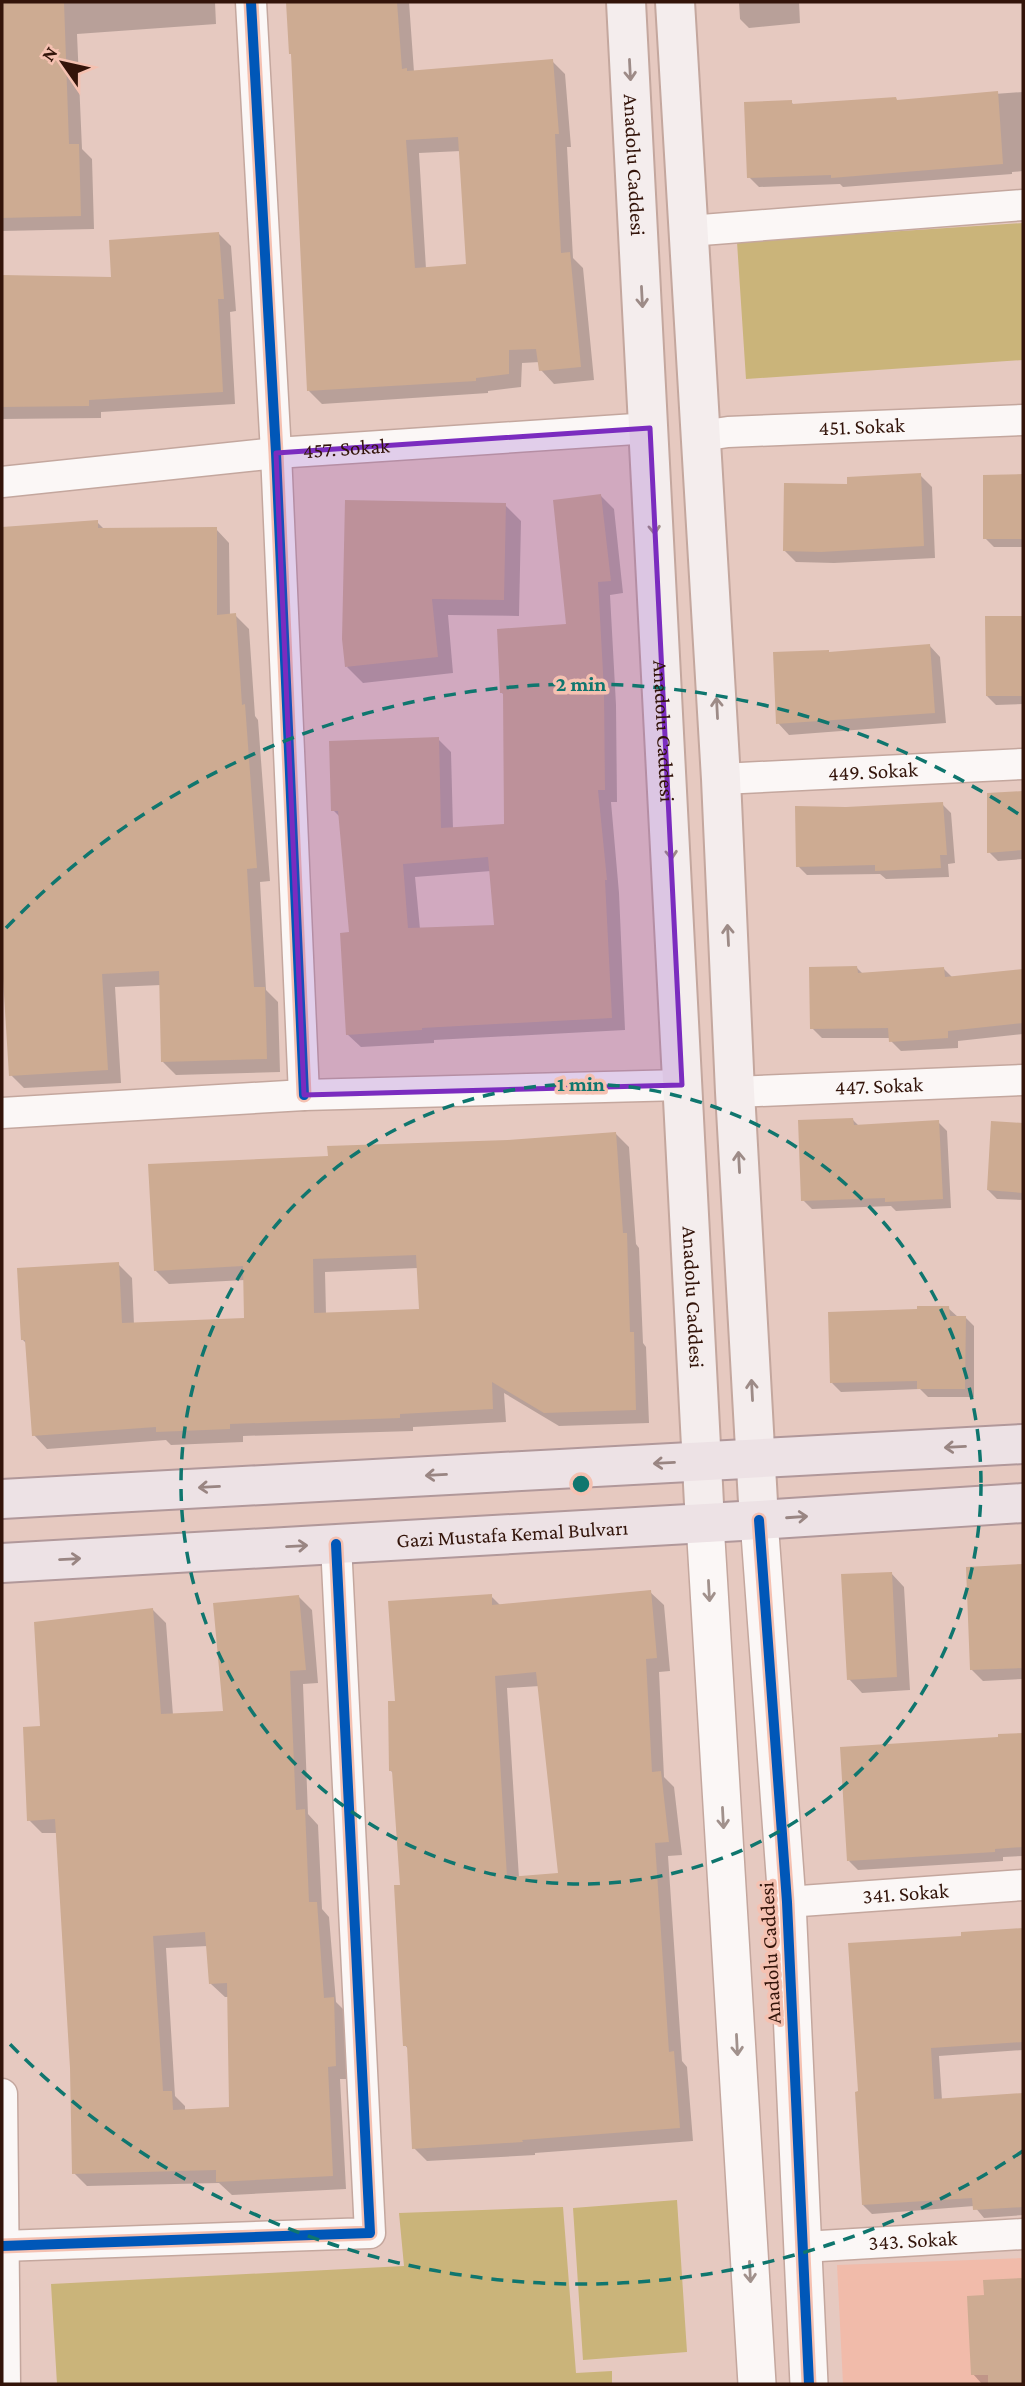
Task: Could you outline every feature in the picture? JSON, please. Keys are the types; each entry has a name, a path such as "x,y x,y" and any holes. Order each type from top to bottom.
{"main road":[{"name":"Anadolu Caddesi","path":"626,2 705,1523"},
{"path":"675,2 721,779 759,1520"},
{"path":"2,1499 1023,1444"},
{"name":"Gazi Mustafa Kemal Bulvarı","path":"2,1563 1023,1503"}],"street":[{"path":"251,2 276,453 304,1095"},
{"path":"689,230 1023,205"},
{"name":"451. Sokak","path":"702,436 728,432 1023,420"},
{"name":"457. Sokak","path":"2,482 276,453 650,428"},
{"name":"449. Sokak","path":"721,779 1023,764"},
{"name":"447. Sokak","path":"735,1092 1023,1080"},
{"path":"2,1113 304,1095 682,1085"},
{"name":"Anadolu Caddesi","path":"759,1520 787,1902 809,2384"},
{"name":"Anadolu Caddesi","path":"705,1523 757,2384"},
{"path":"2,2246 370,2233 336,1544"},
{"name":"341. Sokak","path":"787,1902 1023,1885"},
{"path":"2,2094 5,2384"},
{"name":"343. Sokak","path":"803,2247 1023,2234"}],"highlighted area":[{"path":"650,428 682,1085 304,1095 276,453"}],"shaded area":[{"path":"1023,223 1023,360 746,379 737,242"},
{"path":"677,2200 687,2352 583,2360 573,2208"},
{"path":"563,2207 576,2373 612,2371 612,2384 57,2384 51,2284 404,2266 399,2213"},
{"path":"1023,2258 1023,2384 843,2384 837,2265"}],"building":[{"path":"2,2 64,2 69,144 79,144 81,216 2,218"},
{"path":"286,2 397,2 402,69 407,68 407,71 553,59 559,134 555,134 561,253 570,252 581,367 539,371 536,349 509,350 509,374 476,378 476,381 307,391","holes":["458,137 466,264 415,268 406,140"]},
{"path":"998,91 1003,164 831,178 831,175 747,178 744,102 792,100 792,104 896,97 897,100"},
{"path":"219,232 224,299 218,299 223,392 89,400 89,406 2,407 2,275 111,277 109,240"},
{"path":"921,473 924,546 821,552 783,551 784,483 847,484 847,477"},
{"path":"1023,474 1023,539 983,539 983,475"},
{"path":"601,494 611,581 598,582 604,690 605,790 598,790 607,880 612,1018 422,1028 346,1035 340,933 349,932 338,811 331,811 329,741 439,737 441,828 504,824 503,693 500,693 497,629 566,624 553,500","holes":["488,857 494,925 408,928 403,864"]},
{"path":"345,500 506,503 504,600 432,599 438,657 345,667 342,639"},
{"path":"98,520 98,528 217,527 217,615 236,613 242,705 245,704 257,868 247,869 254,987 265,987 267,1059 161,1062 159,971 102,974 108,1070 9,1076 2,962 2,527"},
{"path":"985,616 1023,616 1023,696 986,696"},
{"path":"930,644 935,713 776,724 773,652 829,652"},
{"path":"1023,791 1023,850 987,853 987,793"},
{"path":"943,802 947,855 940,855 941,868 875,871 875,865 796,867 795,806 846,807"},
{"path":"857,966 858,973 944,967 945,977 1023,969 1023,1023 948,1031 948,1038 889,1042 888,1028 810,1029 809,967"},
{"path":"853,1118 854,1125 939,1120 943,1199 885,1202 885,1198 801,1201 798,1120"},
{"path":"991,1121 1023,1123 1023,1193 987,1190"},
{"path":"616,1132 623,1233 627,1233 636,1410 544,1413 492,1382 493,1409 400,1414 400,1418 230,1424 230,1429 156,1432 156,1427 32,1436 25,1340 21,1340 17,1268 119,1262 122,1323 244,1318 243,1266 154,1271 148,1164 328,1156 327,1146 508,1140","holes":["416,1255 419,1309 314,1313 313,1259"]},
{"path":"917,1306 949,1306 950,1316 966,1316 965,1389 917,1389 917,1381 830,1383 828,1312 917,1309"},
{"path":"1023,1564 1023,1668 970,1670 966,1567"},
{"path":"892,1572 897,1677 847,1680 841,1574"},
{"path":"651,1590 657,1658 646,1659 652,1772 661,1771 669,1842 655,1843 669,2052 674,2051 680,2128 412,2149 394,1885 400,1885 392,1771 389,1771 388,1701 395,1701 388,1601 492,1594 492,1605","holes":["536,1672 558,1873 507,1877 495,1676"]},
{"path":"299,1595 306,1670 290,1671 296,1810 305,1809 309,1902 317,1902 324,1998 334,1997 336,2066 328,2067 333,2176 216,2182 216,2170 72,2174 70,2068 55,1819 27,1821 23,1727 40,1726 34,1622 153,1608 161,1714 223,1711 213,1603","holes":["205,1932 209,1984 227,1983 229,2107 173,2110 172,2091 163,2091 153,1936"]},
{"path":"1023,1733 1023,1847 995,1849 995,1852 847,1861 840,1747"},
{"path":"1023,1928 1023,2042 931,2048 934,2099 1023,2093 1023,2207 973,2210 972,2198 862,2205 848,1943 961,1936 961,1932"},
{"path":"1023,2278 1023,2384 988,2384 988,2375 971,2375 967,2296 984,2295 983,2280"}],"cycle path":[{"path":"251,2 276,453 304,1095"},
{"path":"759,1520 787,1902 809,2384"},
{"path":"2,2246 370,2233 336,1544"}]}
